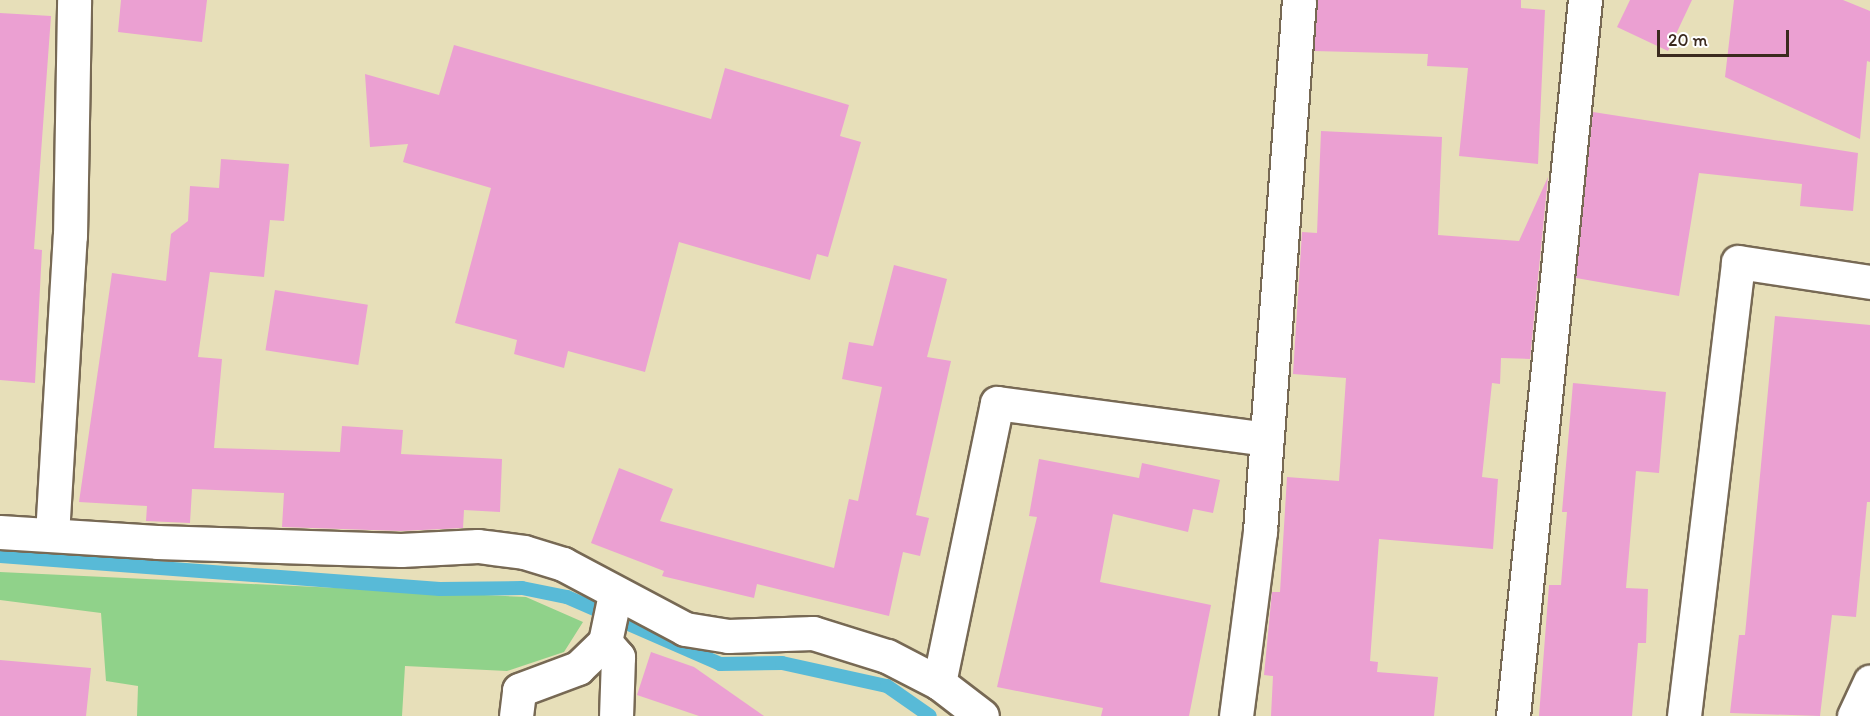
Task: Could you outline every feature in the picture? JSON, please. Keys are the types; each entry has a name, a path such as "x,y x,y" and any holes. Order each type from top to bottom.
{"street":[{"path":"52,536 70,236 74,0"},
{"path":"1236,716 1260,531 1299,0"},
{"path":"1513,716 1585,0"},
{"path":"1684,716 1737,262 1870,282"},
{"path":"939,683 997,403 1267,439"},
{"path":"0,532 401,550 478,546 524,552 563,564 615,594 685,629 728,636 813,633 887,656 939,683 982,716"},
{"path":"516,716 519,690 578,668 605,642 615,594"},
{"path":"605,642 618,657 616,716"},
{"path":"1854,716 1870,681"}],"green space":[{"path":"0,572 526,597 583,622 564,652 507,671 405,666 402,716 137,716 138,686 106,681 101,613 0,600"}],"building":[{"path":"121,0 207,0 202,42 118,32"},
{"path":"1318,0 1521,0 1521,8 1545,10 1538,164 1459,156 1468,68 1427,66 1428,54 1314,51"},
{"path":"1630,0 1692,0 1668,51 1617,27"},
{"path":"1734,0 1843,0 1870,11 1870,62 1867,61 1860,139 1725,77"},
{"path":"0,13 51,16 34,249 42,250 35,383 0,380"},
{"path":"454,45 711,119 725,68 849,105 840,136 861,142 828,257 817,254 810,280 679,242 645,372 568,351 564,368 514,354 517,340 455,323 491,188 403,162 408,144 370,147 365,74 439,95"},
{"path":"1593,112 1858,153 1853,211 1800,206 1802,184 1699,173 1679,296 1576,278"},
{"path":"1321,131 1442,137 1438,235 1519,241 1548,177 1530,359 1501,358 1500,384 1492,383 1482,477 1498,479 1493,549 1379,539 1370,661 1378,662 1377,672 1438,677 1434,716 1271,716 1273,676 1264,675 1272,592 1280,592 1287,477 1339,481 1346,378 1293,374 1302,232 1317,233"},
{"path":"221,159 289,164 284,221 270,220 264,277 210,272 198,357 222,359 214,448 340,452 342,426 403,430 401,454 502,459 500,512 464,510 463,528 401,531 282,527 284,493 192,489 190,523 146,521 147,506 79,502 112,273 166,281 171,234 188,221 190,186 219,188"},
{"path":"894,265 947,279 927,357 951,361 916,515 929,518 920,556 903,552 889,616 757,584 754,598 662,576 664,571 591,543 619,468 673,489 660,521 834,568 849,499 858,501 882,387 842,379 849,342 873,346"},
{"path":"275,290 368,305 358,365 265,350"},
{"path":"1775,316 1870,325 1870,502 1867,502 1856,617 1832,615 1820,716 1730,713 1739,635 1745,635"},
{"path":"1573,383 1666,392 1659,473 1636,471 1626,588 1648,589 1646,643 1638,643 1632,716 1539,716 1549,585 1561,585 1567,512 1562,512"},
{"path":"1039,459 1139,478 1142,463 1220,480 1213,513 1193,509 1188,532 1113,514 1100,582 1211,605 1189,716 1101,716 1103,708 997,687 1037,517 1029,516"},
{"path":"651,652 694,667 764,716 699,716 637,695"},
{"path":"0,660 91,668 86,716 0,716"}],"waterway":[{"path":"0,556 440,589 522,588 567,597 720,664 782,663 887,686 930,716"}]}
